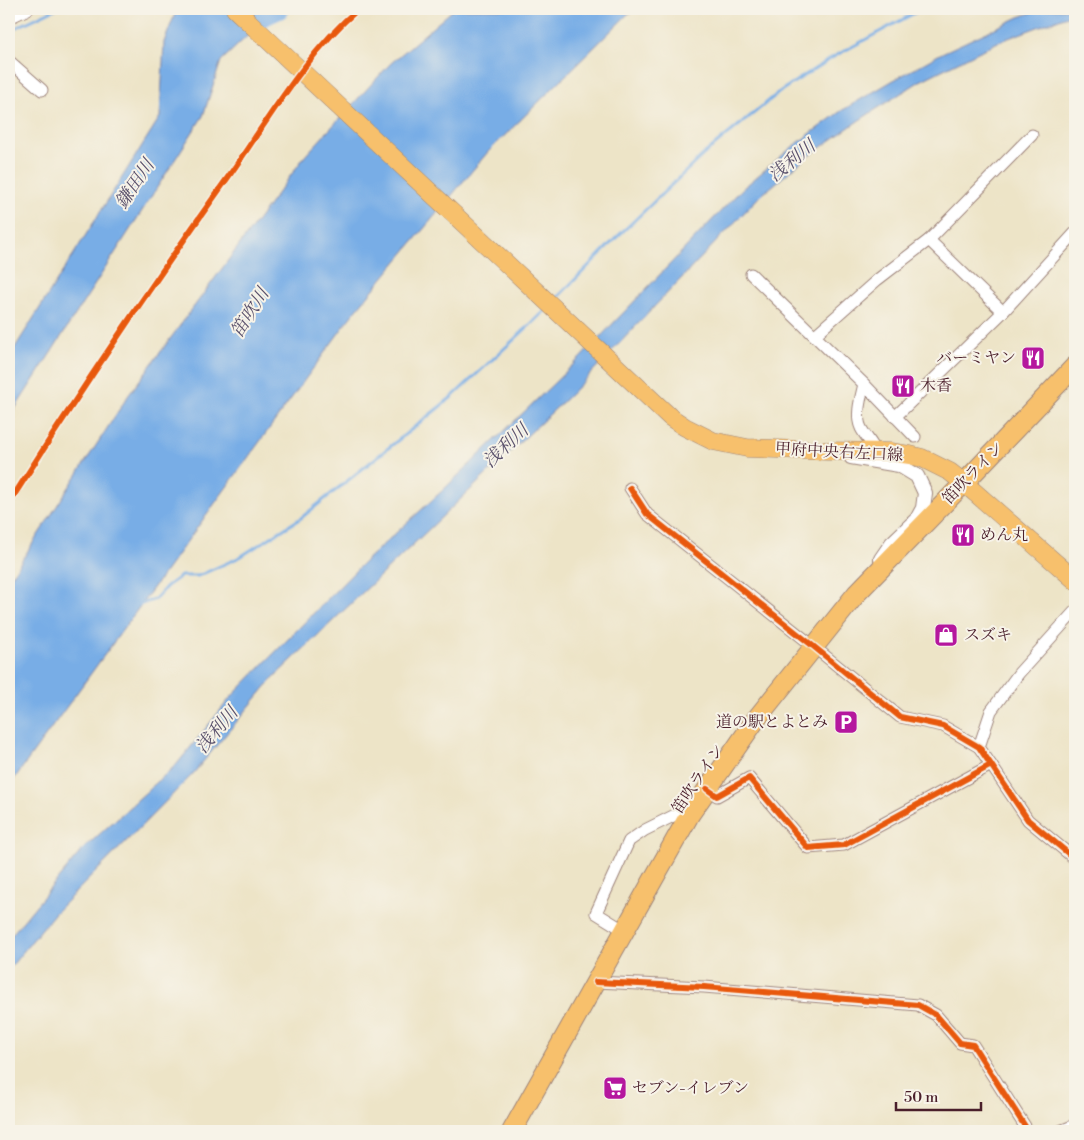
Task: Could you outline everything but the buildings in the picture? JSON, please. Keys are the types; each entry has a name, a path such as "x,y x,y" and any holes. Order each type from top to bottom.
{"highway":[{"name":"笛吹ライン","path":"512,1131 690,814 757,718 857,592 1075,366"}],"main road":[{"name":"甲府中央右左口線","path":"235,9 670,417 706,438 747,448 890,452 922,458 950,472 964,483 1075,580"}],"street":[{"path":"9,18 28,9"},
{"path":"9,61 42,90"},
{"path":"815,335 877,280 929,240 1032,135"},
{"path":"895,417 1003,312 1075,233"},
{"path":"929,240 1003,312"},
{"path":"751,274 815,335 915,437"},
{"path":"864,384 859,409 861,427 872,441 876,452"},
{"path":"827,451 898,465 917,476 925,493 923,508 917,519 892,543 857,592"},
{"path":"630,488 647,514 814,646 900,717 943,726 979,747 1028,820 1075,859"},
{"path":"979,747 991,711 1019,673 1075,611"},
{"path":"707,789 717,796 749,778 808,848 844,845 991,765"},
{"path":"625,931 596,913 629,841 645,830 681,812 690,814"},
{"path":"596,982 704,987 918,1005 936,1015 960,1043 973,1045 1028,1131"},
{"path":"1060,1131 1075,1125"}],"water":[{"path":"177,9 276,9 221,61 203,116 9,418 9,357 160,117 164,42"},
{"name":"笛吹川","path":"454,9 638,9 628,14 487,153 352,315 9,786 9,580 128,396 305,156 390,64"},
{"name":"浅利川","path":"1042,9 1075,9 1075,13 998,42 920,81 807,157 758,198 572,393 274,677 192,775 54,914 9,969 9,938 82,850 177,764 231,697 364,562 442,491 580,358 742,189 791,148 841,111 942,53 1019,17"}],"waterway":[{"path":"9,31 55,9"},
{"name":"鎌田川","path":"249,23 279,9"},
{"path":"554,301 617,237 704,154 782,90 835,56 922,9"},
{"path":"136,606 155,599 167,586 181,576 198,576 240,557 301,518 452,397 547,309"}],"cycle path":[{"path":"9,503 174,254 290,87 322,45 358,9"},
{"path":"630,488 647,514 900,717 943,726 979,747 1028,820 1075,859"},
{"path":"707,789 717,796 749,778 808,848 844,845 991,765"},
{"path":"596,982 704,987 918,1005 936,1015 960,1043 973,1045 1028,1131"}],"place":[{"name":"バーミヤン","path":"1033,358"},
{"name":"木香","path":"903,386"},
{"name":"めん丸","path":"963,535"},
{"name":"スズキ","path":"946,635"},
{"name":"道の駅とよとみ","path":"846,722"},
{"name":"セブン-イレブン","path":"615,1088"}]}
